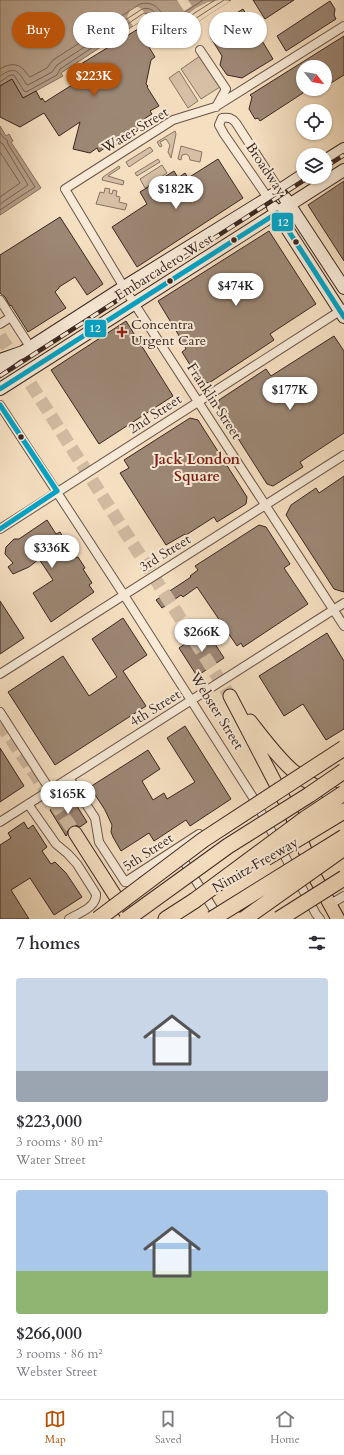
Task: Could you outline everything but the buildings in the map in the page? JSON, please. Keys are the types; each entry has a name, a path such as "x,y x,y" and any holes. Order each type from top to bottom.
{"highway":[{"path":"99,919 203,840 344,748"},
{"path":"128,919 228,846 344,771"},
{"path":"194,901 306,818 344,793"},
{"name":"Nimitz Freeway","path":"166,919 344,811"},
{"name":"Nimitz Freeway","path":"212,919 344,837"},
{"path":"99,919 126,906 202,859 228,846"},
{"path":"244,919 344,848"},
{"path":"279,919 344,878"}],"main road":[{"name":"Webster Street","path":"338,919 329,906 315,877 290,813 230,696 283,762 292,770 310,784 324,791 344,797"},
{"path":"75,833 128,919"}],"street":[{"name":"Water Street","path":"65,189 173,120 216,107 344,26"},
{"path":"200,50 226,88 216,107"},
{"name":"Broadway","path":"216,107 222,118"},
{"name":"Broadway","path":"222,118 228,117 236,123 344,288"},
{"name":"Broadway","path":"222,118 219,125 224,134 343,312"},
{"path":"332,157 344,149"},
{"name":"Embarcadero West","path":"0,389 344,170"},
{"name":"Embarcadero West","path":"0,360 25,347 124,287 296,180"},
{"name":"Franklin Street","path":"65,189 134,303 344,626"},
{"path":"0,300 11,317 25,347"},
{"name":"2nd Street","path":"0,529 199,401 343,312"},
{"path":"0,324 11,317"},
{"name":"Embarcadero West","path":"0,369 25,347"},
{"name":"Webster Street","path":"0,405 192,700 254,799 315,917"},
{"name":"3rd Street","path":"0,674 344,454"},
{"name":"4th Street","path":"0,822 344,603"},
{"path":"0,712 50,790"},
{"path":"344,740 312,760 312,763 315,769 320,769 344,754"},
{"path":"69,778 95,818 99,842 125,882"},
{"name":"5th Street","path":"125,882 254,799"},
{"path":"28,804 56,844 77,864 96,894 93,904 69,919"},
{"name":"5th Street","path":"125,882 133,883 149,881 259,809"},
{"path":"177,849 219,919"},
{"path":"329,906 344,896"}],"shaded area":[{"path":"200,56 220,87 201,99 181,69"},
{"path":"179,71 198,101 188,108 169,78"},
{"path":"175,131 176,134 171,158 168,152 170,145 166,139 160,142 162,146 160,147 157,142"},
{"path":"181,146 202,152 200,162 190,160 189,156 186,154 182,155 181,160 178,159"},
{"path":"150,147 153,151 129,167 126,162"},
{"path":"158,159 160,162 137,176 135,173"},
{"path":"162,165 167,173 145,188 140,179"},
{"path":"119,166 120,168 108,176 124,181 123,185 102,180 103,177"},
{"path":"105,188 110,189 109,193 112,194 113,190 117,191 116,196 120,197 119,202 127,204 125,210 96,204 100,192 104,193"}],"water":[{"path":"0,0 231,0 213,12 209,12 209,14 201,20 201,12 137,12 137,24 129,29 129,12 73,12 73,48 99,48 61,73 63,76 23,98 12,79 0,86"},
{"path":"0,126 6,136 9,134 13,141 11,142 41,188 0,215"}],"pier":[{"path":"177,0 188,0 192,6 184,11"},
{"path":"220,0 230,1 213,12 209,12 209,15 201,20 201,12 191,12 208,2"},
{"path":"134,7 138,7 144,12 137,12 137,23 133,26 129,20 130,10"}],"tunnel":[{"path":"0,336 230,696"},
{"path":"0,723 75,833"}],"railway":[{"path":"332,163 344,155"},
{"path":"0,376 298,184"}],"transit line":[{"name":"12","path":"0,389 277,213 344,317"},
{"name":"12","path":"0,405 57,491"},
{"name":"12","path":"0,529 57,491"}],"place":[{"name":"Concentra Urgent Care","path":"122,332"}],"district":[{"name":"Jack London Square","path":"197,468"}]}
